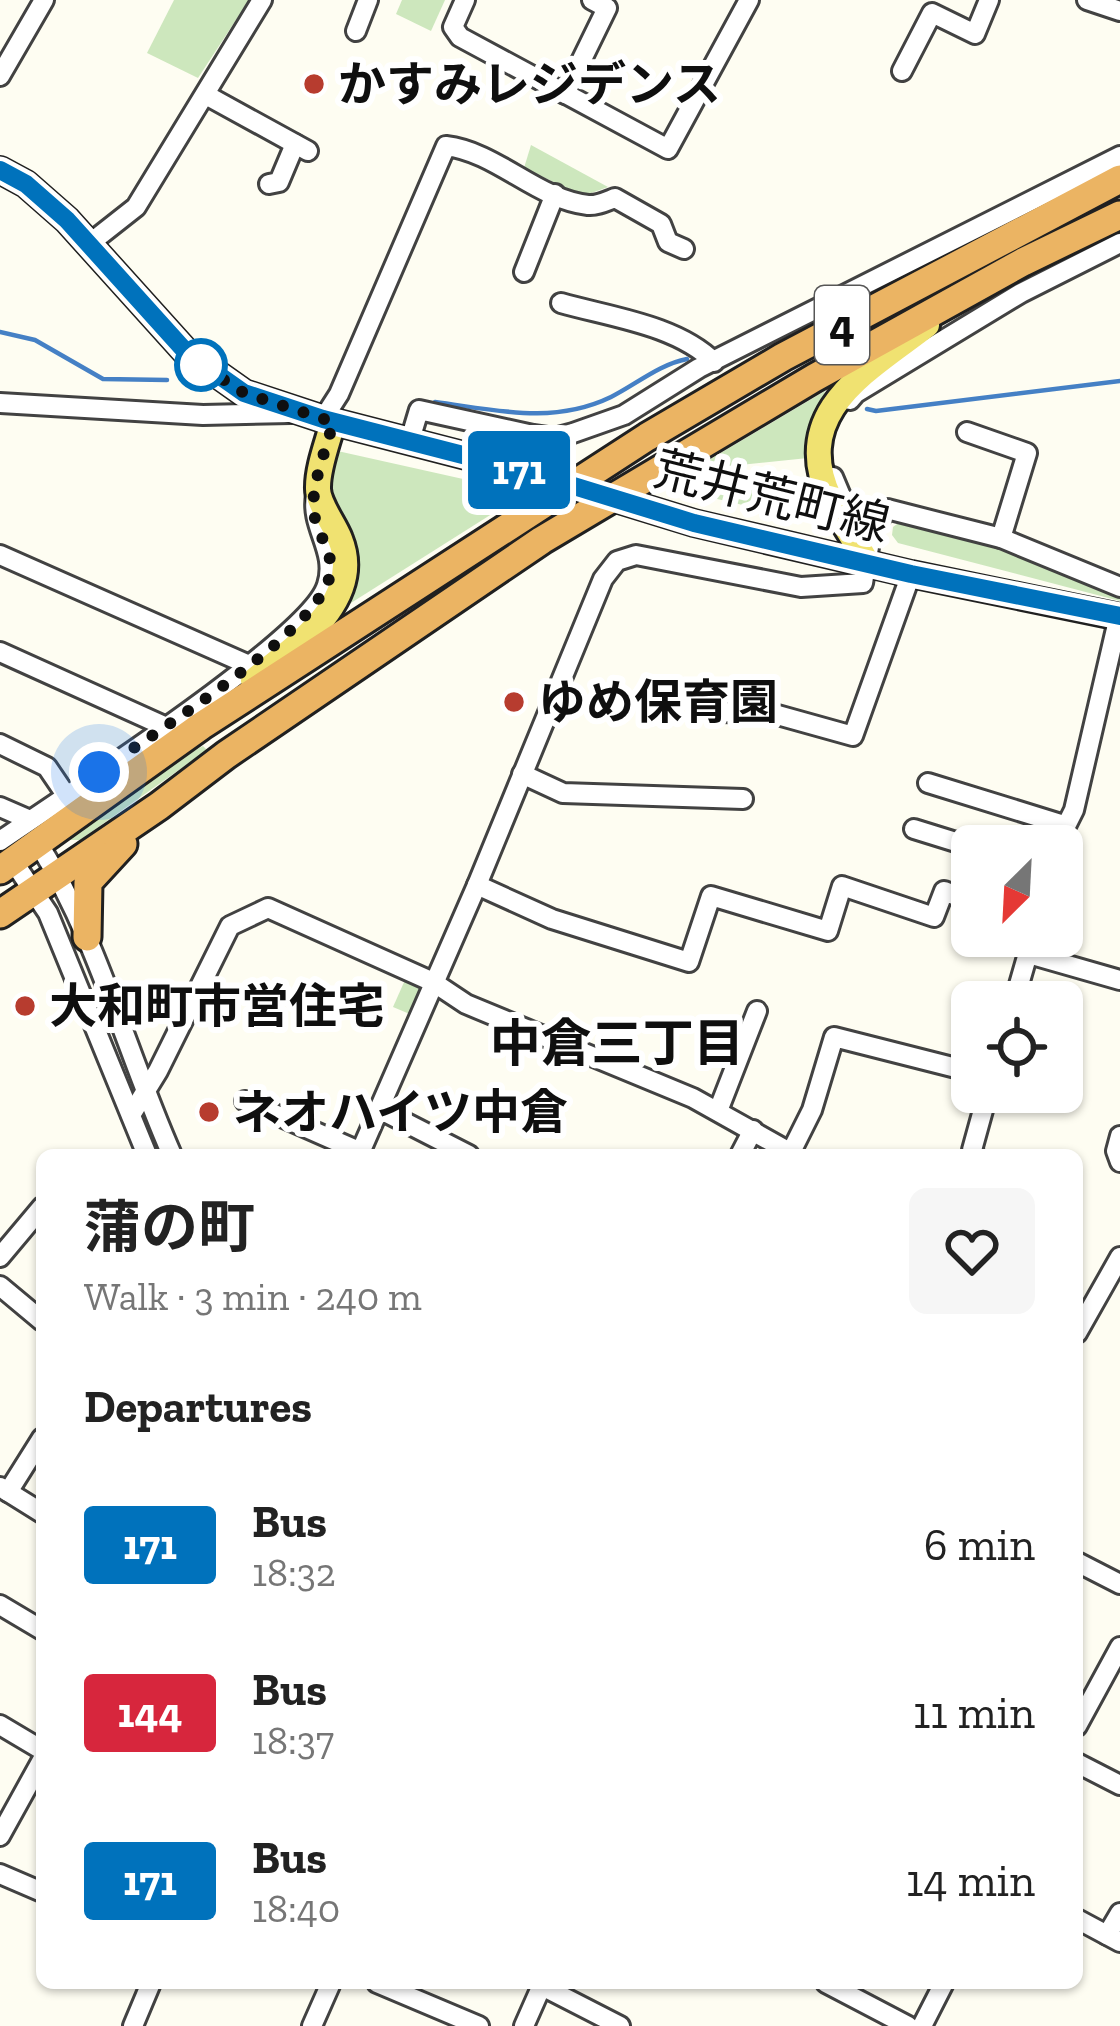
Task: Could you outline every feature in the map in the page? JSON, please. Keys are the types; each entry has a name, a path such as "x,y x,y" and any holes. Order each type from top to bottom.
{"highway":[{"name":"4","path":"4,857 34,831 573,486 746,362 1120,179"},
{"name":"4","path":"159,806 336,682 353,689 481,607 502,570 542,540 814,377 1120,215"},
{"path":"0,914 159,806"},
{"path":"87,938 88,882 159,806"}],"main road":[{"name":"荒井荒町線","path":"0,170 42,197 152,318 202,365 244,393 694,523 1119,616"},
{"path":"868,564 832,502 819,465 819,438 829,408 853,382 967,294"},
{"path":"201,726 312,628 341,591 345,554 317,490 319,418"}],"street":[{"path":"0,76 44,0"},
{"path":"89,244 136,208 262,0"},
{"path":"356,31 368,0"},
{"path":"466,0 453,28 460,38 668,149 749,0"},
{"path":"565,94 607,8 592,0"},
{"path":"902,71 932,13 975,34 989,0"},
{"path":"1087,0 1120,11"},
{"path":"206,94 301,147 279,182 269,184"},
{"path":"0,403 319,418 339,394 446,146 464,148 555,194 591,206 615,198 661,224 668,242 684,249"},
{"path":"410,440 419,410 554,438 624,415 714,362 746,362 1120,156"},
{"path":"524,272 555,194"},
{"path":"872,529 842,496 830,464 839,415 856,393 1021,292 1120,243"},
{"path":"561,303 676,337 714,362"},
{"path":"967,432 1027,453 1001,538"},
{"path":"34,831 66,795 250,665 305,616 327,586 331,563 314,515 317,490"},
{"path":"362,1149 603,579 616,561 635,555 801,586 863,583 872,529 887,509 1001,538 1120,587"},
{"path":"0,555 250,665"},
{"path":"722,712 774,714 853,736 911,574"},
{"path":"928,783 1064,825 1074,810 1119,616"},
{"path":"0,652 164,726"},
{"path":"0,745 47,767 66,795"},
{"path":"523,775 563,793 743,799"},
{"path":"0,807 34,831 58,875 169,1148"},
{"path":"914,829 951,840"},
{"path":"4,857 48,913 131,1114 138,1149"},
{"path":"477,885 552,919 689,962 711,896 828,931 842,886 934,917 944,891 951,894"},
{"path":"131,1114 147,1092 230,926 268,908 433,982 466,1004 718,1112 787,1149"},
{"path":"1062,957 1120,980"},
{"path":"718,1112 757,1011"},
{"path":"796,1149 834,1037 951,1067"},
{"path":"245,1101 349,1149"},
{"path":"380,1109 458,1149"},
{"path":"972,1149 982,1113"},
{"path":"743,1149 753,1130"},
{"path":"1120,1136 1116,1151 1120,1162"},
{"path":"0,1257 36,1215"},
{"path":"1083,1322 1120,1257"},
{"path":"0,1286 36,1316"},
{"path":"36,1446 4,1490 36,1509"},
{"path":"1083,1565 1120,1584"},
{"path":"0,1604 36,1626"},
{"path":"1083,1715 1120,1647"},
{"path":"0,1726 36,1747"},
{"path":"1083,1766 1120,1785"},
{"path":"0,1836 36,1771"},
{"path":"0,1874 36,1889"},
{"path":"1083,1921 1114,1938 1120,1913"},
{"path":"133,2026 149,1989"},
{"path":"312,2026 328,1989"},
{"path":"391,1989 479,2026"},
{"path":"524,2026 541,1989"},
{"path":"552,1989 620,2026"},
{"path":"837,1989 908,2026"},
{"path":"922,2026 941,1989"}],"green space":[{"path":"174,0 249,0 198,78 147,53"},
{"path":"402,0 445,0 431,31 396,14"},
{"path":"531,145 608,187 583,196 524,168"},
{"path":"825,391 808,458 692,470"},
{"path":"333,450 490,485 495,512 343,608 324,488"},
{"path":"812,477 815,495 833,526 696,494 696,487"},
{"path":"901,521 999,547 1120,596 1120,601 898,543 893,527"},
{"path":"203,746 207,750 80,840 68,836 170,763"},
{"path":"405,980 424,989 412,1015 393,1007"}],"waterway":[{"path":"0,332 35,340 103,379 167,380"},
{"path":"435,402 524,413 568,411 611,397 687,359"},
{"path":"867,409 1120,381"}],"bus line":[{"name":"171","path":"0,170 26,184 67,220 186,352 244,393 694,523 1120,616"}],"place":[{"name":"かすみレジデンス","path":"314,84"},
{"name":"ゆめ保育園","path":"514,702"},
{"name":"大和町市営住宅","path":"25,1006"},
{"name":"ネオハイツ中倉","path":"209,1112"}],"district":[{"name":"中倉三丁目","path":"617,1043"}],"route":[{"path":"99,772 250,665 305,616 327,586 330,552 314,504 333,422 244,393 201,365"}]}
